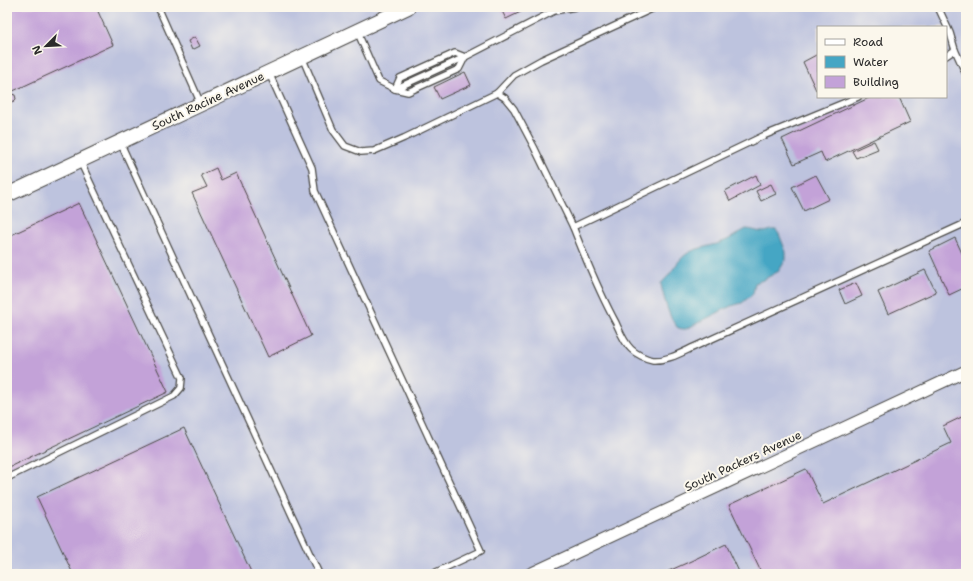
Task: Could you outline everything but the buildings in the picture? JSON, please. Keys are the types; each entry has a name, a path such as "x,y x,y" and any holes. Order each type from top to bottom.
{"street":[{"name":"South Racine Avenue","path":"7,195 408,7"},
{"name":"South Packers Avenue","path":"530,574 966,371"}],"lane":[{"path":"158,7 201,104"},
{"path":"395,89 400,78 455,54 465,56 556,9 575,7"},
{"path":"301,57 333,130 345,146 361,152 374,151 497,93 514,75 541,60 656,7"},
{"path":"938,7 947,26"},
{"path":"947,26 955,50 966,74"},
{"path":"357,31 379,81 395,89 408,92 453,72 460,68 465,56"},
{"path":"947,55 955,50"},
{"path":"269,72 312,168 315,191 481,551 432,574"},
{"path":"497,93 505,98 514,109 534,147 573,227 602,294 626,342 632,351 652,360 665,360 966,223"},
{"path":"573,227 763,136 856,98"},
{"path":"120,142 319,574"},
{"path":"7,478 174,396 181,388 182,378 80,161"}],"shaded area":[{"path":"7,7 966,7 966,574 7,574"}],"water":[{"path":"746,229 759,232 776,230 786,252 786,259 779,271 755,283 753,294 742,303 731,306 686,329 680,329 677,327 669,313 661,284 679,261 690,252 725,241"}]}
